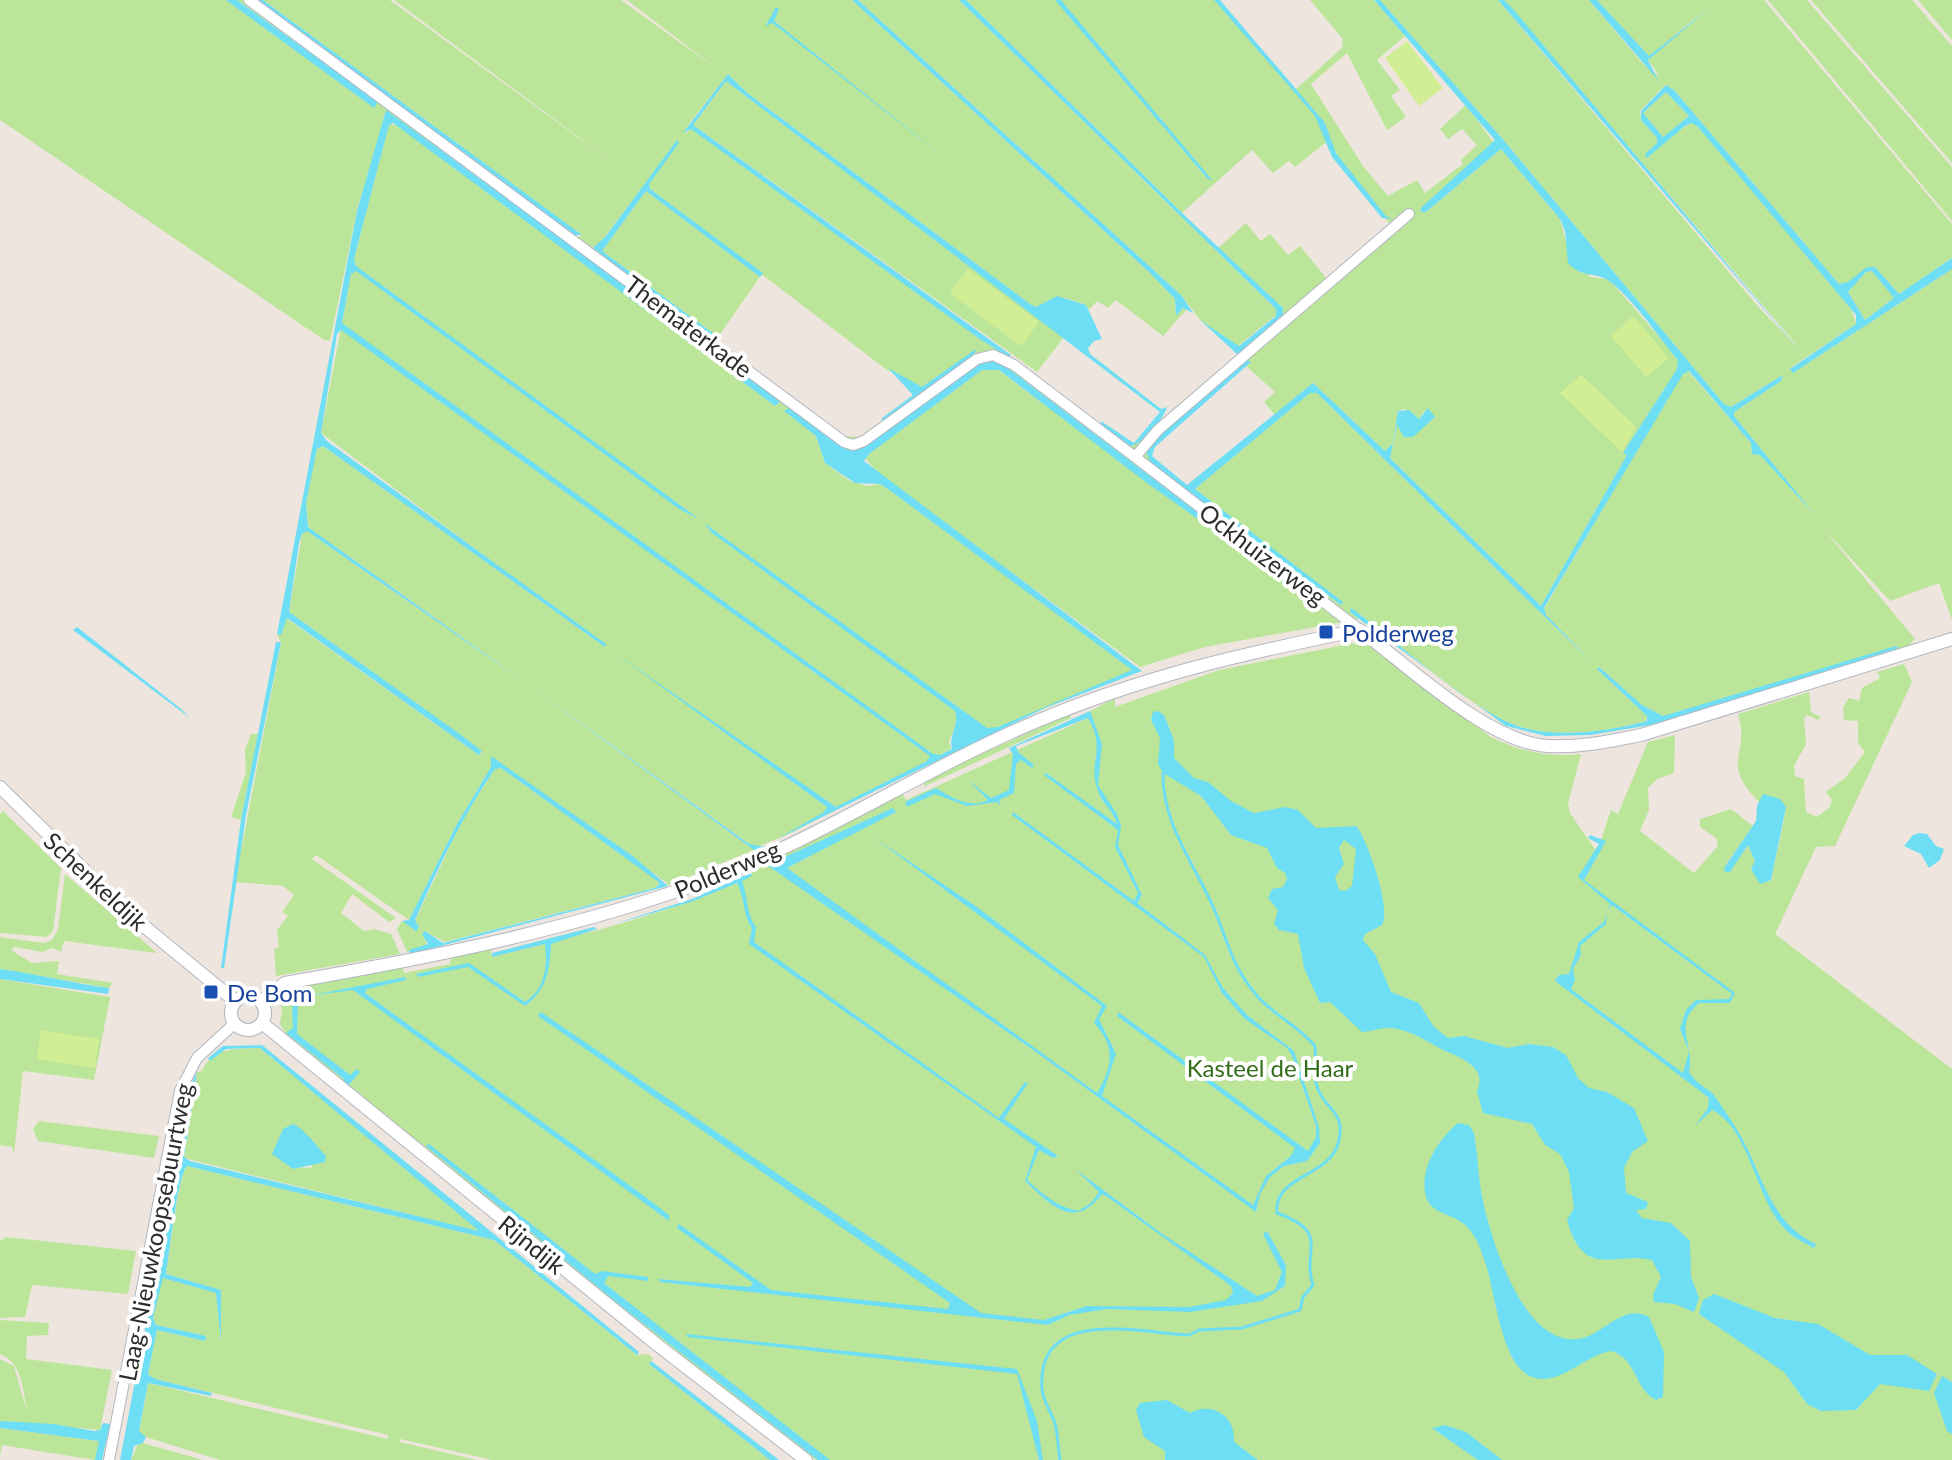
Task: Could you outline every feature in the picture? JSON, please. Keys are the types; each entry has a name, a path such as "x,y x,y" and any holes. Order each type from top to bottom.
{"street":[{"name":"Thematerkade","path":"249,0 844,442 858,445 977,359 993,355 1014,365 1135,457"},
{"path":"1135,457 1158,430 1409,214"},
{"name":"Ockhuizerweg","path":"1135,457 1476,718 1512,739 1546,746 1588,745 1641,735 1952,639"},
{"name":"Polderweg","path":"261,1001 285,983 409,962 612,912 753,861 1037,721 1199,663 1360,630"},
{"name":"Schenkeldijk","path":"0,787 128,913 235,1001"},
{"path":"244,996 261,1001 265,1008 262,1023 248,1030 235,1023 231,1008 235,1001 244,996"},
{"name":"Laag-Nieuwkoopsebuurtweg","path":"109,1460 180,1091 197,1058 235,1023"},
{"name":"Rijndijk","path":"262,1023 595,1295 806,1460"}],"green space":[{"path":"0,0 226,0 375,107 374,99 237,0 258,0 579,238 581,235 263,0 390,0 635,179 394,0 621,0 717,69 627,0 852,0 1151,274 1175,299 1176,316 1183,308 1187,309 1163,336 1116,300 1108,308 1097,301 1089,310 1086,305 1066,298 1036,307 1030,304 746,92 728,74 689,124 685,135 691,128 1131,446 1142,440 1165,416 1283,315 1283,308 1218,248 1246,223 1261,241 1270,234 1288,255 1300,246 1327,279 1390,224 1346,170 1329,140 1295,167 1289,161 1273,173 1252,150 1182,213 966,0 1216,0 1295,90 1342,48 1343,39 1310,0 1374,0 1405,36 1377,60 1400,90 1391,96 1406,117 1387,130 1347,53 1311,84 1363,166 1388,196 1417,180 1425,193 1463,164 1461,160 1477,145 1462,129 1448,139 1440,129 1466,105 1494,143 1421,212 1426,212 1501,149 1560,219 1566,241 1590,277 1607,279 1615,286 1679,360 1677,369 1624,452 1627,455 1541,606 1390,458 1397,425 1420,428 1429,423 1425,410 1419,419 1405,409 1398,411 1393,443 1385,451 1313,383 1275,415 1264,402 1275,392 1246,366 1146,451 1181,487 1342,604 1195,489 1310,393 1317,393 1591,662 1546,615 1544,609 1682,374 1688,371 1815,516 1734,416 1734,412 1781,381 1783,375 1731,407 1724,404 1501,137 1380,0 1498,0 1761,310 1800,349 1504,0 1589,0 1643,64 1660,77 1648,60 1711,5 1649,57 1597,0 1764,0 1952,224 1952,258 1899,294 1875,267 1839,284 1674,90 1665,85 1640,111 1641,120 1657,138 1657,143 1692,123 1698,127 1850,305 1856,324 1790,368 1793,373 1952,269 1952,620 1939,583 1890,601 1822,527 1915,639 1909,644 1919,643 1663,716 1642,705 1599,667 1597,669 1647,716 1646,721 1616,728 1554,733 1505,721 1460,693 1351,609 1350,612 1359,619 1205,647 1140,667 882,477 864,457 982,370 998,370 1325,611 1005,366 994,361 862,446 785,411 816,436 825,463 850,481 867,486 880,484 888,489 1133,670 990,732 961,712 949,741 951,749 791,833 755,848 531,687 754,850 666,886 667,883 491,757 491,767 457,824 409,920 316,855 312,859 396,918 389,922 352,894 341,913 364,931 374,929 391,934 400,954 276,976 274,949 279,947 277,930 288,916 282,912 294,895 283,886 235,882 281,643 277,634 281,635 286,618 479,755 482,751 289,612 302,534 307,531 524,682 308,527 306,503 317,449 323,446 604,646 321,433 354,259 389,124 401,126 775,406 782,400 457,160 383,114 386,120 358,206 330,341 324,340 0,120","holes":["677,141 649,184 650,189 887,370 922,387 974,355 859,437 845,436 837,431 593,247 601,242","1581,375 1636,427 1560,394"]},
{"path":"858,0 959,0 1276,309 1276,315 1238,346 1200,320 1182,296"},
{"path":"1768,0 1807,0 1952,167 1952,221"},
{"path":"1811,0 1912,0 1952,46 1952,163"},
{"path":"1918,0 1952,0 1952,40"},
{"path":"1407,41 1443,88 1419,106 1385,58"},
{"path":"726,81 1064,337 1037,372 693,125"},
{"path":"1666,92 1689,116 1663,137 1643,113"},
{"path":"646,191 760,277 718,337 602,251"},
{"path":"968,269 1039,322 1021,346 950,293"},
{"path":"1872,271 1894,298 1865,320 1848,292 1866,272"},
{"path":"1633,316 1669,358 1646,377 1611,336"},
{"path":"1581,375 1636,427 1622,452 1560,393"},
{"name":"Kasteel de Haar","path":"1364,641 1491,737 1534,752 1581,754 1568,804 1570,813 1597,852 1611,810 1618,814 1648,742 1675,735 1674,773 1657,779 1648,788 1649,810 1640,831 1694,873 1718,846 1716,838 1700,827 1700,819 1731,809 1753,826 1727,863 1740,857 1748,845 1755,861 1771,880 1785,815 1770,797 1760,803 1741,777 1738,768 1741,728 1738,714 1809,692 1811,712 1821,717 1818,720 1807,715 1804,718 1806,744 1794,766 1795,776 1804,779 1806,812 1817,817 1829,808 1832,800 1826,792 1845,778 1865,752 1858,743 1858,721 1844,720 1843,707 1849,698 1859,701 1862,688 1880,678 1877,672 1904,664 1912,682 1835,846 1816,847 1775,934 1952,1069 1952,1460 816,1460 651,1333 347,1087 354,1079 290,1029 344,1079 342,1083 283,1036 286,1033 280,1024 282,1009 277,996 284,989 402,966 404,973 450,964 451,956 490,946 492,957 646,916 737,883 743,885 741,881 762,866 758,861 902,793 906,800 1088,718 1090,711 1115,698 1115,707 1219,670"},
{"path":"1070,714 1071,718 923,787 928,778"},
{"path":"251,734 258,734 241,820 231,817 246,772 245,749"},
{"path":"501,768 660,882 655,888 445,942 425,931 426,945 407,952 397,929 402,921 416,931 415,921 463,818 495,769"},
{"path":"3,811 61,868 53,931 47,937 0,933 0,814"},
{"path":"65,874 157,953 64,941 61,952 53,948 43,952 14,947 11,950 32,963 59,961 57,974 113,983 109,988 0,969 0,937 44,943 52,940 58,929"},
{"path":"0,979 110,997 94,1080 23,1071 14,1154 12,1147 0,1145"},
{"path":"41,1030 99,1039 95,1068 37,1059"},
{"path":"260,1048 481,1232 184,1158 197,1072 202,1071 206,1063 218,1054 234,1049","holes":["281,1132 309,1141 319,1149 311,1168 289,1167"]},
{"path":"39,1121 159,1136 154,1158 38,1141 33,1129"},
{"path":"187,1166 494,1240 637,1355 648,1354 653,1358 649,1364 770,1460 492,1460 400,1439 400,1442 477,1460 220,1460 146,1437 139,1432 148,1383 388,1439 388,1435 155,1379 148,1374 157,1330 205,1341 206,1336 156,1325 153,1318 162,1278 216,1292 221,1341 221,1290 166,1274 177,1199"},
{"path":"6,1237 136,1251 128,1294 32,1285 25,1317 0,1318 0,1241"},
{"path":"0,1320 49,1323 48,1335 27,1336 26,1359 112,1370 100,1430 0,1421 0,1359 14,1366 27,1412 18,1371 8,1358 0,1354"},
{"path":"0,1428 100,1441 95,1460 2,1445 0,1456"},
{"path":"139,1442 203,1460 131,1460"}],"water":[{"path":"226,0 237,0 374,99 378,102 374,108"},
{"path":"258,0 263,0 582,235 574,235"},
{"path":"852,0 858,0 1182,296 1193,313 1183,308 1176,316 1175,299 1151,274"},
{"path":"959,0 966,0 1283,308 1283,315 1238,355 1200,320 1239,346 1276,316 1276,309"},
{"path":"1055,0 1061,0 1213,181 1207,178"},
{"path":"1214,0 1220,0 1325,123 1336,153 1386,216 1392,219 1382,218 1332,157 1315,116"},
{"path":"1374,0 1380,0 1501,137 1724,404 1731,407 1783,375 1781,381 1734,412 1734,416 1815,515 1760,455 1752,454 1751,443 1689,371 1683,374 1544,608 1546,615 1591,662 1317,393 1310,393 1195,489 1343,602 1341,605 1151,464 1146,451 1159,434 1245,359 1251,362 1155,447 1152,456 1187,485 1313,383 1385,451 1393,443 1398,411 1409,410 1419,419 1428,408 1435,417 1413,437 1404,437 1397,425 1390,458 1541,606 1627,455 1623,453 1677,369 1678,360 1621,291 1607,279 1579,271 1568,263 1565,231 1560,219 1501,149 1426,212 1421,212 1421,208 1495,140"},
{"path":"1498,0 1504,0 1513,9 1800,351"},
{"path":"1589,0 1597,0 1649,56 1712,6 1648,60 1658,80"},
{"path":"776,7 779,9 774,21 946,159 775,25 771,23 765,27"},
{"path":"728,74 746,92 1030,304 1036,307 1057,296 1086,305 1102,339 1094,341 1088,348 1090,354 1161,409 1167,407 1153,430 1130,446 1101,425 1101,421 1134,443 1160,412 726,81 693,125 1011,355 1009,357 981,340 691,129 683,133"},
{"path":"1666,85 1674,90 1839,284 1848,282 1867,267 1875,267 1899,294 1952,258 1952,269 1793,373 1790,369 1856,324 1856,315 1698,127 1692,123 1685,126 1647,158 1645,154 1657,143 1657,138 1641,120 1641,111","holes":["1666,92 1689,116 1663,137 1643,113","1872,271 1894,298 1865,320 1848,292 1866,272"]},
{"path":"386,110 782,400 775,406 393,123 389,125 354,259 356,266 699,519 679,509 356,271 351,274 342,323 933,754 940,755 952,749 955,711 712,533 704,523 987,728 998,727 1132,670 888,489 880,484 855,483 825,463 816,436 784,411 789,408 843,446 855,449 973,366 994,361 1005,366 1326,610 1147,483 999,370 982,370 869,454 864,461 1142,671 1045,708 777,839 824,812 827,807 611,650 836,807 927,761 930,756 341,330 337,334 321,433 327,441 606,644 605,647 323,446 317,449 306,503 308,527 524,682 307,531 302,534 299,543 289,612 457,732 482,751 479,755 287,618 281,635 277,634 357,211"},
{"path":"677,140 679,143 649,184 650,189 763,273 760,277 646,191 602,251 718,337 715,341 593,248 606,236"},
{"path":"976,349 974,355 884,421 881,419 913,395 888,368 922,387"},
{"path":"1351,608 1369,622 1447,683 1350,612"},
{"path":"77,627 181,709 190,718 73,630"},
{"path":"276,642 281,642 246,815 224,968 221,968 241,820"},
{"path":"1896,646 1899,648 1663,723 1590,735 1546,736 1506,726 1465,696 1505,721 1524,728 1554,733 1586,732 1647,721 1647,716 1597,669 1599,667 1642,705 1663,716"},
{"path":"531,687 749,844 766,847 754,850"},
{"path":"1090,711 1102,744 1098,785 1121,826 1118,845 1142,895 1137,903 1205,955 1223,988 1247,1015 1294,1051 1319,1127 1320,1143 1307,1161 1284,1166 1270,1177 1260,1194 1256,1212 1036,1052 767,865 893,808 896,812 787,868 1097,1093 1110,1057 1106,1040 1094,1023 1102,1006 872,836 977,907 1107,1006 1099,1019 1116,1054 1102,1096 1253,1205 1266,1176 1291,1156 1295,1148 1117,1016 1118,1012 1308,1151 1316,1137 1316,1126 1292,1056 1287,1048 1245,1019 1222,993 1204,957 1012,815 1013,812 1134,901 1138,893 1115,847 1118,830 1044,775 1046,773 1117,824 1095,781 1096,739 1088,718 1016,746 1018,752 1034,765 1032,768 1021,760 1016,764 1014,793 999,800 1001,806 997,802 967,806 935,794 907,807 905,802 936,788 968,803 988,800 968,780 991,798 1009,790 1013,754 1009,748"},
{"path":"1153,712 1164,715 1174,740 1174,758 1194,778 1208,782 1231,801 1254,813 1285,807 1298,810 1316,828 1356,826 1372,858 1384,904 1382,925 1365,934 1363,940 1375,954 1391,992 1419,1003 1434,1027 1448,1038 1464,1036 1508,1048 1529,1044 1553,1047 1566,1055 1578,1078 1589,1088 1607,1092 1634,1108 1648,1141 1632,1152 1624,1168 1626,1193 1648,1202 1646,1209 1636,1210 1642,1218 1671,1223 1690,1241 1691,1277 1699,1298 1694,1312 1675,1304 1654,1302 1653,1295 1661,1277 1652,1260 1602,1260 1582,1251 1567,1220 1574,1208 1569,1172 1560,1154 1545,1145 1532,1124 1483,1113 1477,1091 1479,1076 1471,1064 1400,1029 1362,1032 1330,1002 1320,1003 1304,968 1298,934 1279,930 1274,924 1278,910 1268,898 1272,889 1283,887 1287,879 1285,873 1277,868 1267,848 1231,835 1201,796 1163,773 1158,764 1160,738 1151,720","holes":["1344,840 1356,849 1352,886 1345,891 1339,890 1335,877 1344,864 1339,848"]},
{"path":"491,756 634,857 668,886 410,954 409,950 428,944 422,934 425,931 443,943 655,888 660,883 501,768 495,769 483,787 451,843 415,920 419,927 416,931 402,921 409,920 457,824 491,767"},
{"path":"1763,794 1780,799 1786,807 1771,880 1760,884 1751,869 1755,861 1748,845 1730,872 1725,872 1724,868 1756,821 1757,806"},
{"path":"1927,834 1936,846 1944,849 1940,860 1929,868 1921,854 1904,846 1913,835"},
{"path":"1590,835 1606,841 1584,880 1735,993 1730,1003 1699,1003 1691,1011 1686,1027 1689,1050 1680,1029 1686,1010 1696,1000 1729,999 1732,994 1612,905 1608,910 1610,904 1578,877 1599,844 1588,838"},
{"path":"750,873 752,876 742,881 750,917 756,927 754,942 999,1118 1025,1082 1028,1083 1004,1119 1058,1156 1053,1158 1039,1150 1027,1180 1045,1195 1078,1211 1091,1203 1099,1192 1075,1169 1161,1233 1257,1296 1275,1290 1282,1272 1263,1234 1267,1231 1286,1265 1285,1286 1262,1301 1190,1312 1107,1309 1069,1315 1048,1325 660,1282 658,1279 750,1287 753,1283 677,1228 679,1224 771,1290 948,1309 950,1303 538,1016 541,1012 981,1313 1044,1320 1087,1306 1189,1307 1226,1300 1233,1293 1231,1286 1106,1196 1102,1194 1082,1211 1072,1212 1044,1198 1025,1181 1036,1147 749,944 752,928 737,883 691,902 611,925 692,899"},
{"path":"1607,914 1606,924 1580,946 1581,955 1573,969 1575,980 1571,989 1683,1073 1689,1051 1689,1072 1712,1093 1734,1125 1776,1208 1786,1222 1816,1244 1814,1248 1790,1234 1773,1214 1743,1146 1725,1119 1712,1110 1695,1126 1708,1108 1709,1098 1555,981 1559,975 1569,974 1579,942 1604,922"},
{"path":"594,927 597,929 551,944 543,986 525,1006 468,967 418,977 416,974 469,963 525,1002 537,991 544,976 545,944 492,957 492,953"},
{"path":"0,969 109,988 108,994 0,979"},
{"path":"405,977 406,980 367,989 365,993 640,1193 669,1215 669,1221 353,990 308,996"},
{"path":"298,996 297,1034 350,1075 357,1069 360,1072 347,1087 342,1083 344,1079 286,1033 293,1028 292,999"},
{"path":"262,1045 639,1352 637,1355 494,1240 187,1166 177,1200 166,1274 221,1290 221,1341 216,1293 163,1278 153,1318 156,1325 206,1336 205,1341 157,1330 148,1374 155,1379 212,1393 211,1396 148,1383 139,1431 146,1437 143,1443 134,1446 131,1460 120,1460 192,1082 197,1072 184,1157 190,1161 479,1231 260,1048 226,1049 210,1061 208,1058 223,1046"},
{"path":"1458,1123 1469,1125 1474,1133 1481,1193 1494,1242 1528,1312 1544,1328 1562,1338 1583,1338 1623,1316 1640,1314 1649,1317 1664,1352 1663,1397 1656,1400 1649,1395 1626,1360 1611,1351 1552,1378 1532,1377 1521,1370 1506,1343 1489,1275 1475,1237 1459,1221 1435,1209 1425,1192 1426,1172 1433,1154"},
{"path":"293,1124 326,1156 325,1162 293,1169 272,1154 283,1129"},
{"path":"429,1144 595,1274 602,1271 648,1277 648,1281 608,1276 604,1283 830,1460 818,1460 621,1306 426,1146"},
{"path":"1714,1294 1775,1318 1818,1324 1870,1355 1907,1355 1937,1374 1929,1391 1880,1384 1856,1410 1821,1411 1807,1404 1784,1372 1699,1314 1703,1300"},
{"path":"686,1334 1017,1369 1037,1421 1043,1460 1039,1460 1017,1374 688,1337"},
{"path":"651,1361 779,1460 770,1460 649,1364"},
{"path":"1942,1376 1952,1382 1952,1434 1947,1431 1934,1393"},
{"path":"1167,1400 1190,1413 1206,1409 1221,1413 1231,1425 1234,1442 1258,1460 1165,1460 1165,1451 1144,1437 1136,1410 1140,1403"},
{"path":"0,1421 53,1424 94,1431 100,1430 103,1423 110,1424 102,1460 95,1460 99,1441 0,1428"},
{"path":"1445,1425 1466,1432 1502,1460 1478,1460 1432,1428"}],"waterway":[{"path":"1060,1460 1055,1423 1042,1389 1045,1362 1055,1345 1073,1334 1094,1330 1189,1335 1199,1330 1242,1328 1300,1310 1303,1297 1313,1285 1311,1243 1304,1228 1277,1213 1278,1201 1283,1191 1324,1164 1338,1144 1340,1132 1337,1116 1323,1099 1316,1083 1315,1046 1259,998 1238,968 1168,811 1163,773"}],"place":[{"name":"Polderweg","path":"1326,632"},
{"name":"De Bom","path":"211,992"}]}
